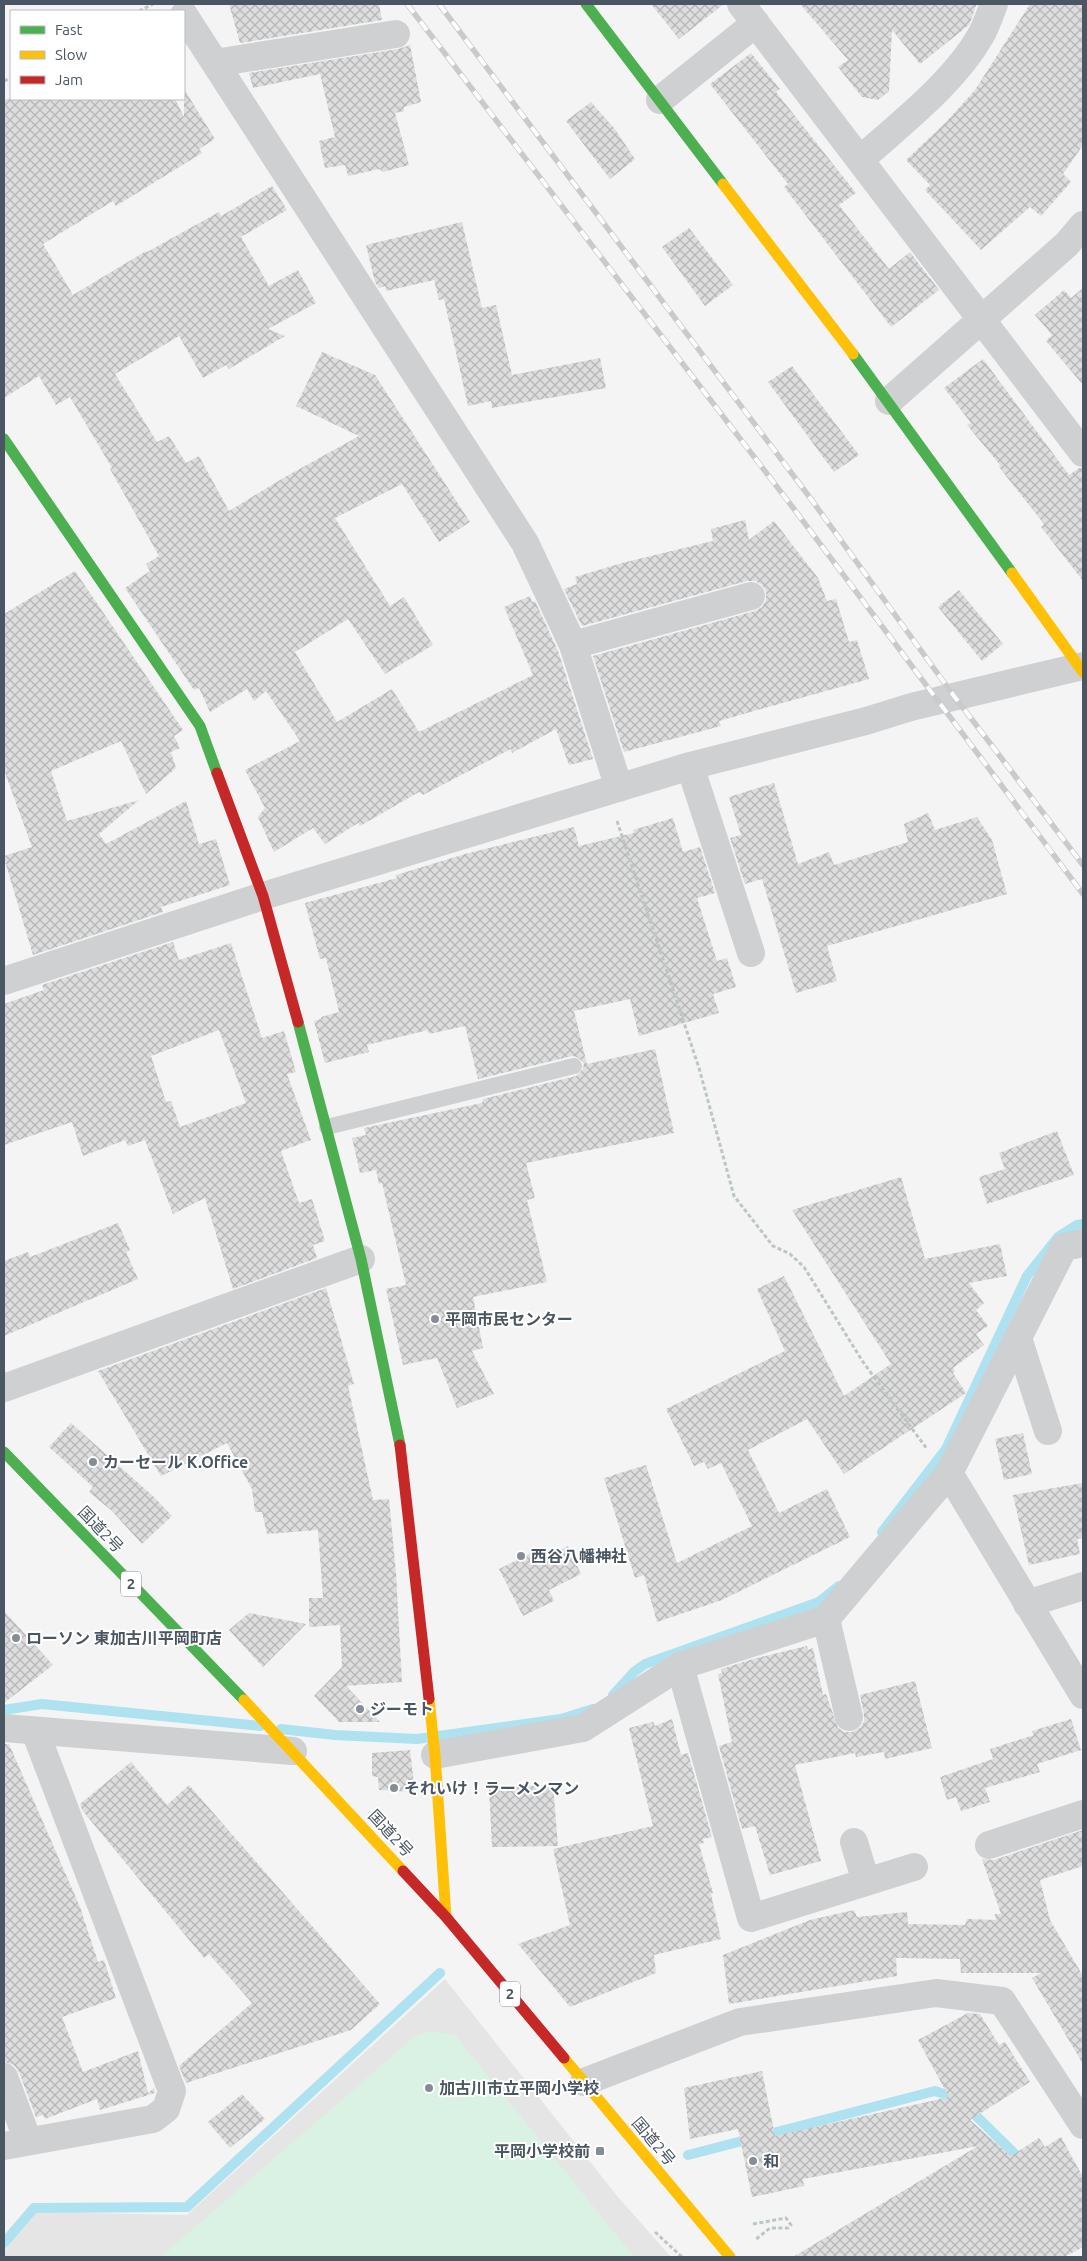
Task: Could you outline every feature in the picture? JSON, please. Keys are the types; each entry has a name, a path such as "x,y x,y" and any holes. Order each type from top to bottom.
{"main road":[{"path":"586,4 889,401 1082,668"},
{"path":"5,444 200,726 263,896 327,1127 361,1259 399,1439 435,1753 446,1917"},
{"name":"国道2号","path":"4,1452 288,1745 446,1917 730,2257"}],"street":[{"path":"861,159 924,102 961,63 981,35 994,4"},
{"path":"660,100 749,14 1083,453"},
{"path":"185,17 525,543 573,645 613,789"},
{"path":"215,63 396,34"},
{"path":"889,401 982,321 1067,244 1083,225"},
{"path":"573,645 751,596"},
{"path":"4,981 263,896 690,766 866,721 911,707 1082,668"},
{"path":"690,766 750,953"},
{"path":"435,1753 583,1728 680,1666 826,1619 949,1473 1064,1247 1083,1243"},
{"path":"4,1388 361,1259"},
{"path":"1018,1338 1048,1431"},
{"path":"949,1473 1083,1695"},
{"path":"1027,1604 1083,1586"},
{"path":"826,1619 849,1718"},
{"path":"680,1666 750,1918 914,1867"},
{"path":"4,1728 288,1745"},
{"path":"4,2077 16,2143 154,2119 166,2109 172,2091 35,1731"},
{"path":"989,1845 1083,1814"},
{"path":"854,1842 866,1882"},
{"path":"584,2082 740,2022 936,1993 1002,2001 1083,2125"}],"lane":[{"path":"327,1127 574,1066"}],"path":[{"path":"141,10 154,4"},
{"path":"613,789 699,1068 734,1196 773,1246 790,1254 804,1266 863,1362 921,1443 949,1473"},
{"path":"749,2245 770,2228 788,2228 791,2225 786,2218 753,2224"},
{"path":"656,2232 682,2257"}],"shaded area":[{"name":"加古川市立平岡小学校","path":"445,1979 618,2197 671,2257 4,2257 4,2251 37,2212 187,2215"}],"green space":[{"name":"加古川市立平岡小学校","path":"431,2031 455,2035 634,2257 162,2256 414,2037"}],"building":[{"path":"229,4 379,4 382,20 240,43"},
{"path":"651,4 724,4 679,39"},
{"path":"800,4 977,4 969,25 920,64 892,30 889,91 878,100 862,97 838,67 848,60"},
{"path":"1030,4 1083,4 1083,145 1063,174 1071,182 1041,216 1030,207 981,250 925,190 930,185 906,160 946,122 975,90"},
{"path":"410,45 421,102 404,107 404,111 395,113 409,165 383,172 379,169 348,176 345,165 325,168 319,141 335,137 320,74 253,88 249,73 398,49"},
{"path":"751,53 780,89 776,92 856,193 839,205 889,269 910,252 939,290 891,327 784,187 788,184 710,84"},
{"path":"185,91 215,139 199,149 202,153 116,206 113,201 43,244 73,295 146,251 219,212 221,216 272,186 287,210 241,237 269,286 298,270 316,303 268,329 285,336 229,369 226,365 203,378 179,336 115,374 157,442 169,436 186,463 199,456 229,511 359,436 296,406 322,352 375,375 470,522 439,542 402,484 335,518 390,606 404,597 433,645 385,674 348,619 295,652 337,722 392,689 419,732 533,675 504,607 530,596 532,602 535,601 558,651 593,759 569,765 556,729 512,753 511,749 423,795 419,792 360,826 358,823 325,844 313,828 274,852 258,817 265,808 245,770 300,741 266,691 254,701 247,689 210,712 199,688 194,690 125,588 150,571 146,564 159,556 110,469 112,468 70,397 56,405 39,376 4,398 4,99 176,100 184,117"},
{"path":"591,102 614,128 635,159 610,179 566,121"},
{"path":"462,222 482,308 496,305 512,375 600,358 606,388 492,408 491,401 468,406 444,299 439,300 434,280 386,291 385,286 379,288 375,282 366,245"},
{"path":"689,228 733,285 705,306 662,247"},
{"path":"1083,288 1083,385 1046,341 1052,335 1035,315 1064,290 1071,298"},
{"path":"983,359 1069,475 1079,468 1083,468 1083,581 1041,527 1044,524 967,425 971,423 944,388"},
{"path":"792,366 859,455 834,472 768,382"},
{"path":"745,520 749,540 774,521 818,578 827,601 836,599 849,642 857,640 869,679 719,721 721,726 624,752 593,656 755,611 762,607 766,600 766,591 762,585 755,581 747,581 582,626 564,589 577,584 575,577 622,563 713,541 711,529"},
{"path":"75,571 183,730 174,736 180,748 171,752 176,768 146,794 121,741 51,771 67,821 139,800 99,834 106,844 186,801 199,844 216,839 230,885 161,907 163,912 33,955 4,858 4,856 32,847 4,770 4,614"},
{"path":"959,590 1003,644 982,661 938,607"},
{"path":"774,783 798,864 829,852 834,865 908,842 904,824 928,813 935,830 977,817 992,840 1007,894 827,946 837,981 796,993 762,879 745,884 730,838 741,835 729,797"},
{"path":"673,818 683,852 700,847 715,893 697,898 717,961 727,958 736,987 713,994 719,1013 639,1036 630,999 574,1011 587,1064 655,1049 674,1133 526,1163 535,1198 527,1200 547,1282 473,1297 483,1348 472,1351 494,1394 457,1408 437,1358 403,1365 386,1289 406,1285 382,1183 379,1184 376,1170 360,1173 352,1138 366,1135 364,1128 482,1103 483,1099 576,1076 583,1069 584,1063 577,1057 572,1056 478,1079 465,1026 429,1034 428,1030 367,1045 369,1052 325,1063 314,1021 339,1012 326,958 320,959 305,903 397,878 396,875 465,854 574,827 579,846 634,833 633,830"},
{"path":"173,942 179,960 231,943 262,1038 284,1031 296,1072 287,1074 311,1140 281,1151 299,1203 312,1199 325,1241 313,1245 317,1258 233,1289 205,1198 173,1214 145,1140 128,1146 125,1140 83,1156 72,1122 4,1145 4,1004 44,990 42,985","holes":["219,1030 246,1103 180,1127 171,1101 166,1102 151,1056"]},
{"path":"1057,1131 1074,1175 987,1204 979,1177 1005,1169 999,1153"},
{"path":"901,1177 925,1259 1000,1244 1007,1276 969,1283 984,1303 976,1310 988,1326 976,1334 984,1345 953,1368 955,1371 953,1373 966,1393 844,1474 807,1419 748,1450 779,1513 827,1489 850,1537 722,1600 657,1622 644,1575 635,1578 604,1478 646,1465 677,1563 752,1526 721,1463 708,1469 704,1462 694,1466 666,1409 785,1351 757,1289 784,1276 844,1396 891,1364 792,1210"},
{"path":"118,1223 130,1250 126,1252 138,1279 4,1336 4,1261 28,1252 30,1257"},
{"path":"326,1288 354,1384 348,1386 373,1500 389,1499 396,1573 402,1682 346,1686 380,1722 339,1722 314,1696 342,1667 340,1625 309,1627 309,1598 323,1598 318,1530 267,1534 262,1512 255,1512 252,1489 227,1443 161,1476 98,1371"},
{"path":"71,1423 154,1497 172,1516 142,1544 112,1511 89,1492 93,1487 49,1447"},
{"path":"1023,1433 1032,1474 1004,1480 995,1439"},
{"path":"1083,1483 1083,1538 1077,1539 1080,1554 1029,1565 1013,1495"},
{"path":"568,1546 581,1574 549,1590 554,1601 523,1616 499,1569 531,1553 535,1563"},
{"name":"ローソン 東加古川平岡町店","path":"4,1611 53,1665 4,1703"},
{"path":"249,1613 306,1624 263,1667 229,1630"},
{"path":"807,1646 808,1650 813,1648 823,1695 826,1694 838,1728 844,1732 852,1732 860,1728 864,1722 860,1695 915,1681 932,1748 885,1759 884,1752 856,1757 855,1753 795,1765 821,1861 770,1875 755,1826 742,1829 719,1746 732,1742 718,1674 722,1673 721,1669"},
{"path":"672,1719 681,1755 688,1753 712,1837 703,1839 704,1843 699,1844 713,1893 711,1894 721,1939 654,1955 656,1973 570,2007 518,1944 570,1925 553,1849 653,1826 629,1728 653,1722 655,1726"},
{"path":"1071,1719 1081,1750 1037,1764 1040,1772 985,1788 990,1802 961,1811 956,1797 947,1800 940,1777 993,1759 990,1749 1034,1735 1032,1731"},
{"path":"4,1744 9,1744 80,1907 98,1962 104,1960 116,1998 62,2017 83,2072 138,2051 148,2093 154,2088 155,2093 100,2110 97,2099 45,2119 43,2115 36,2117 19,2072 14,2065 4,2062"},
{"path":"410,1750 415,1792 379,1790 378,1777 372,1776 372,1753"},
{"path":"131,1762 167,1805 189,1785 380,2004 351,2030 186,2083 179,2066 252,2003 209,1954 204,1958 82,1810 80,1804"},
{"path":"553,1784 558,1846 492,1847 489,1789"},
{"path":"1083,1830 1083,1866 1040,1880 1050,1920 1083,1976 1083,2064 1032,1978 1041,1973 961,1973 960,1959 896,1958 897,1976 729,2004 723,1955 810,1920 854,1910 857,1917 907,1912 908,1924 965,1925 967,1919 996,1920 995,1914 1001,1914 982,1859 994,1860"},
{"path":"968,2013 980,2014 999,2045 1005,2042 1030,2082 970,2120 1011,2156 1039,2138 1045,2147 1061,2137 1083,2177 1083,2247 1064,2257 793,2257 978,2146 803,2179 804,2186 752,2197 738,2129 690,2139 684,2088 762,2071 775,2136 949,2097 918,2040"},
{"path":"242,2094 265,2119 230,2148 208,2122"}],"waterway":[{"path":"882,1532 946,1449 1027,1276 1058,1237 1077,1225 1083,1224"},
{"path":"613,1695 634,1672 645,1664 819,1602 839,1586"},
{"path":"4,1710 42,1704 261,1726"},
{"path":"281,1729 335,1735 417,1739 561,1719 593,1709"},
{"path":"4,2243 34,2208 187,2207 440,1973"},
{"path":"688,2155 935,2091 959,2099 1023,2162"}],"railway":[{"path":"407,4 794,509 1083,894"},
{"path":"439,4 808,495 954,696 1083,865"}],"traffic: fast":[{"path":"586,4 723,184"},
{"path":"853,354 1012,573"},
{"path":"4,439 200,726 217,773"},
{"path":"298,1022 361,1259 400,1445"},
{"path":"4,1452 244,1700"}],"traffic: slow":[{"path":"723,184 853,354"},
{"path":"1012,573 1083,672"},
{"path":"429,1699 435,1755 446,1917"},
{"path":"244,1700 403,1871"},
{"path":"564,2058 730,2257"}],"traffic: jam":[{"path":"217,773 263,896 298,1022"},
{"path":"400,1445 429,1699"},
{"path":"403,1871 446,1917 564,2058"}],"place":[{"name":"平岡市民センター","path":"435,1319"},
{"name":"カーセール K.Office","path":"93,1462"},
{"name":"西谷八幡神社","path":"521,1556"},
{"name":"ローソン 東加古川平岡町店","path":"16,1638"},
{"name":"ジーモト","path":"360,1709"},
{"name":"それいけ！ラーメンマン","path":"394,1788"},
{"name":"加古川市立平岡小学校","path":"429,2088"},
{"name":"平岡小学校前","path":"600,2151"},
{"name":"和","path":"753,2161"}]}
